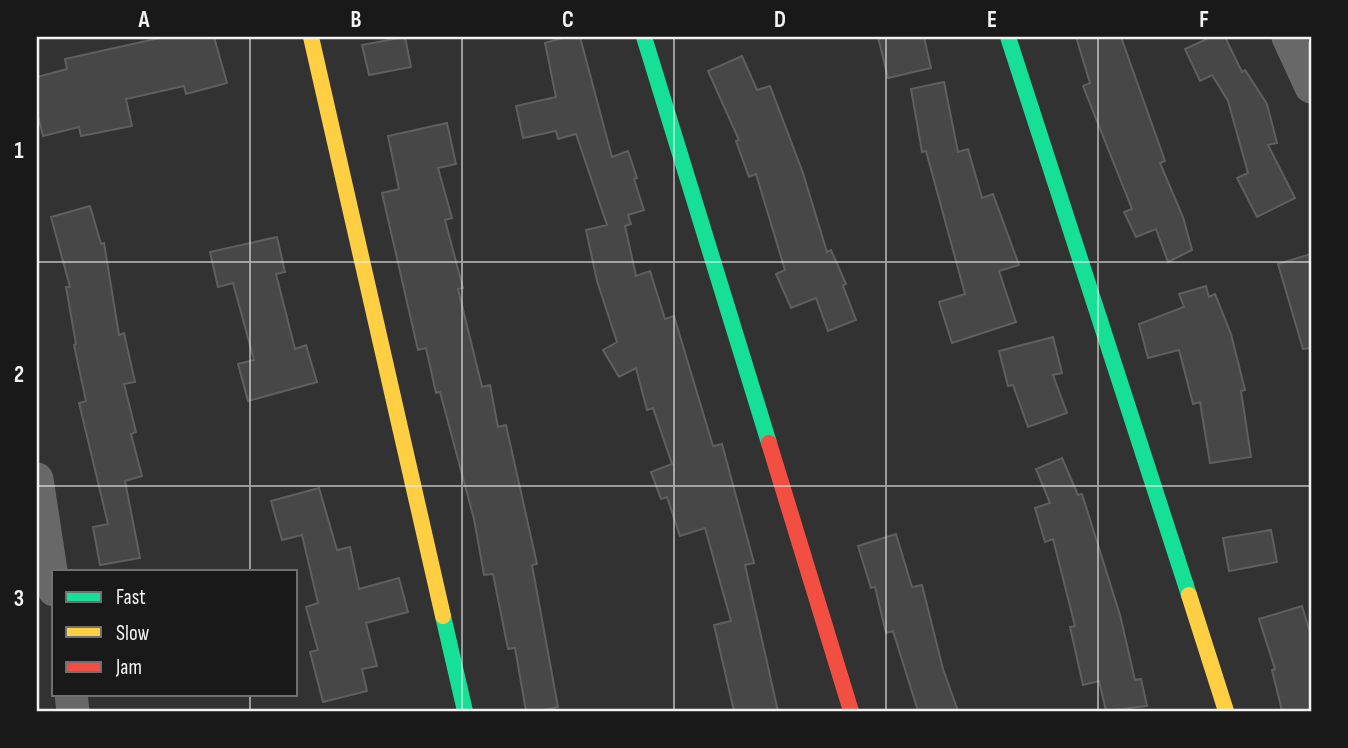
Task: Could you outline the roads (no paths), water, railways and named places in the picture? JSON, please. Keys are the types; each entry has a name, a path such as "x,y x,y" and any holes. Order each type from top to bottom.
{"street":[{"path":"312,37 465,711"},
{"path":"644,37 850,711"},
{"path":"1008,37 1226,711"},
{"path":"1288,37 1311,87"},
{"path":"37,479 52,577"}]}
